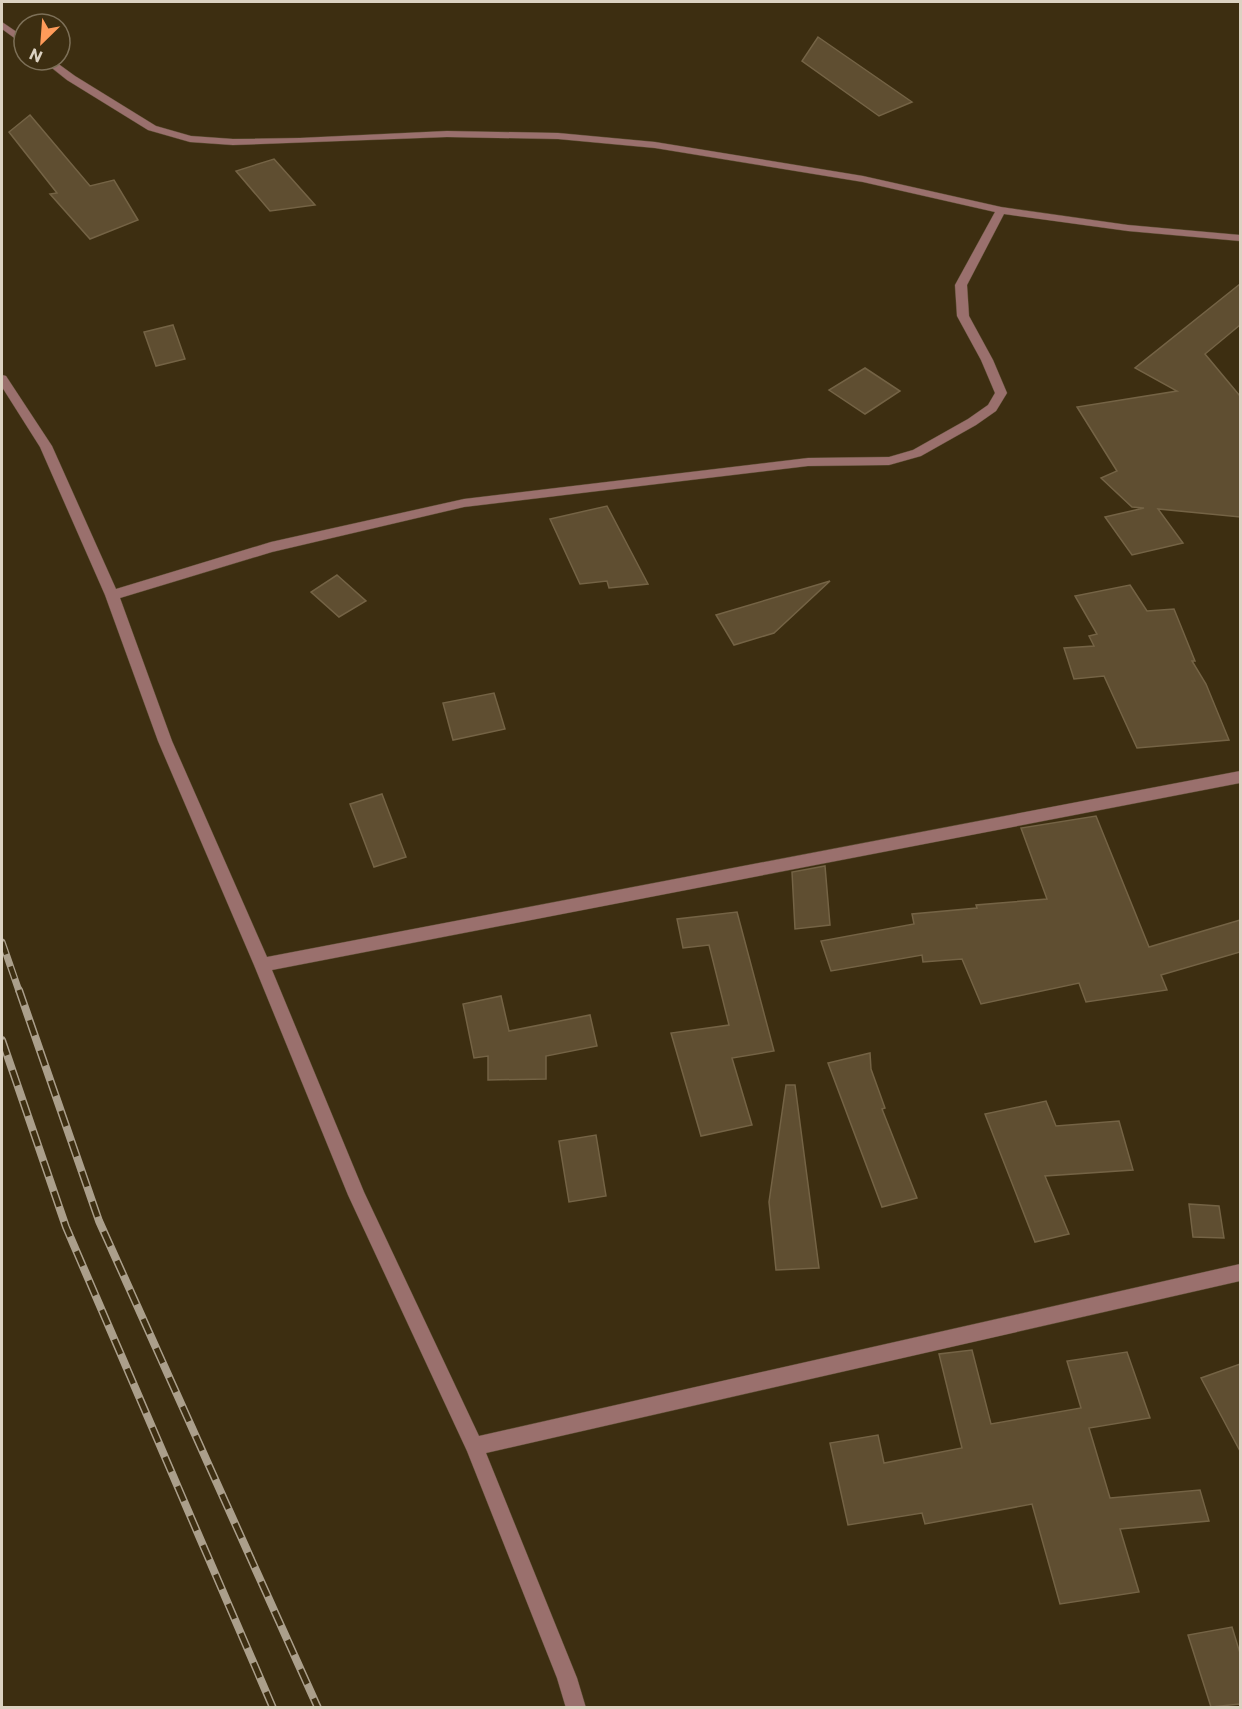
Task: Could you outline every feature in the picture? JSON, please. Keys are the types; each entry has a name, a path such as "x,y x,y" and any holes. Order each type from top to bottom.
{"street":[{"path":"63,72 152,129 190,139 244,142 447,134 558,136 656,145 851,177 1001,210 1128,228 1240,238"},
{"path":"112,595 271,547 464,503 808,462 889,461 917,453 992,408 1001,393 987,360 963,316 961,285 1001,210"},
{"path":"2,379 46,446 112,595 165,741 262,965 357,1196 474,1446 567,1678 576,1707"},
{"path":"262,965 1240,777"},
{"path":"474,1446 1240,1272"}],"building":[{"path":"818,37 912,102 879,116 802,61"},
{"path":"30,115 90,186 114,180 138,220 90,239 50,194 57,193 9,132"},
{"path":"274,159 315,205 270,211 236,171"},
{"path":"1240,284 1240,325 1205,354 1240,396 1240,517 1158,509 1183,543 1132,555 1105,517 1144,508 1132,507 1101,478 1117,471 1077,407 1177,391 1135,368"},
{"path":"173,325 185,359 156,366 144,332"},
{"path":"865,368 900,391 865,414 829,390"},
{"path":"607,506 648,584 609,588 607,581 580,584 550,519"},
{"path":"337,575 366,601 339,617 311,592"},
{"path":"830,581 774,633 734,645 716,615"},
{"path":"1130,585 1147,611 1174,609 1195,661 1192,661 1206,684 1229,740 1137,748 1104,676 1074,679 1064,648 1094,646 1089,636 1097,634 1075,596"},
{"path":"494,693 505,729 453,740 443,703"},
{"path":"382,794 406,857 374,867 350,804"},
{"path":"1096,816 1149,947 1240,920 1240,952 1161,975 1167,990 1086,1002 1079,983 981,1004 962,959 923,962 922,955 831,971 821,941 914,924 912,914 977,908 976,905 1047,899 1021,828"},
{"path":"825,866 830,925 795,929 792,872"},
{"path":"737,912 774,1051 732,1058 752,1125 701,1136 671,1033 729,1025 709,945 683,948 677,919"},
{"path":"501,996 509,1031 590,1015 597,1046 546,1056 546,1079 488,1080 488,1056 474,1058 463,1004"},
{"path":"870,1053 871,1069 885,1108 882,1109 917,1198 882,1207 828,1063"},
{"path":"786,1085 795,1085 819,1268 776,1270 769,1202"},
{"path":"1046,1101 1056,1126 1119,1121 1133,1170 1045,1176 1069,1234 1035,1242 985,1114"},
{"path":"596,1135 606,1196 569,1202 559,1141"},
{"path":"1189,1204 1219,1206 1224,1238 1193,1237"},
{"path":"972,1350 991,1424 1081,1408 1067,1361 1127,1352 1150,1418 1089,1428 1110,1498 1200,1490 1209,1521 1120,1529 1139,1592 1060,1604 1032,1504 925,1524 922,1513 848,1525 830,1443 878,1435 884,1463 962,1448 939,1354"},
{"path":"1240,1364 1240,1451 1201,1378"},
{"path":"1232,1627 1240,1653 1240,1704 1211,1707 1188,1635"}],"railway":[{"path":"2,942 19,991"},
{"path":"19,990 99,1221 318,1708"},
{"path":"2,1040 66,1227 273,1708"}]}
